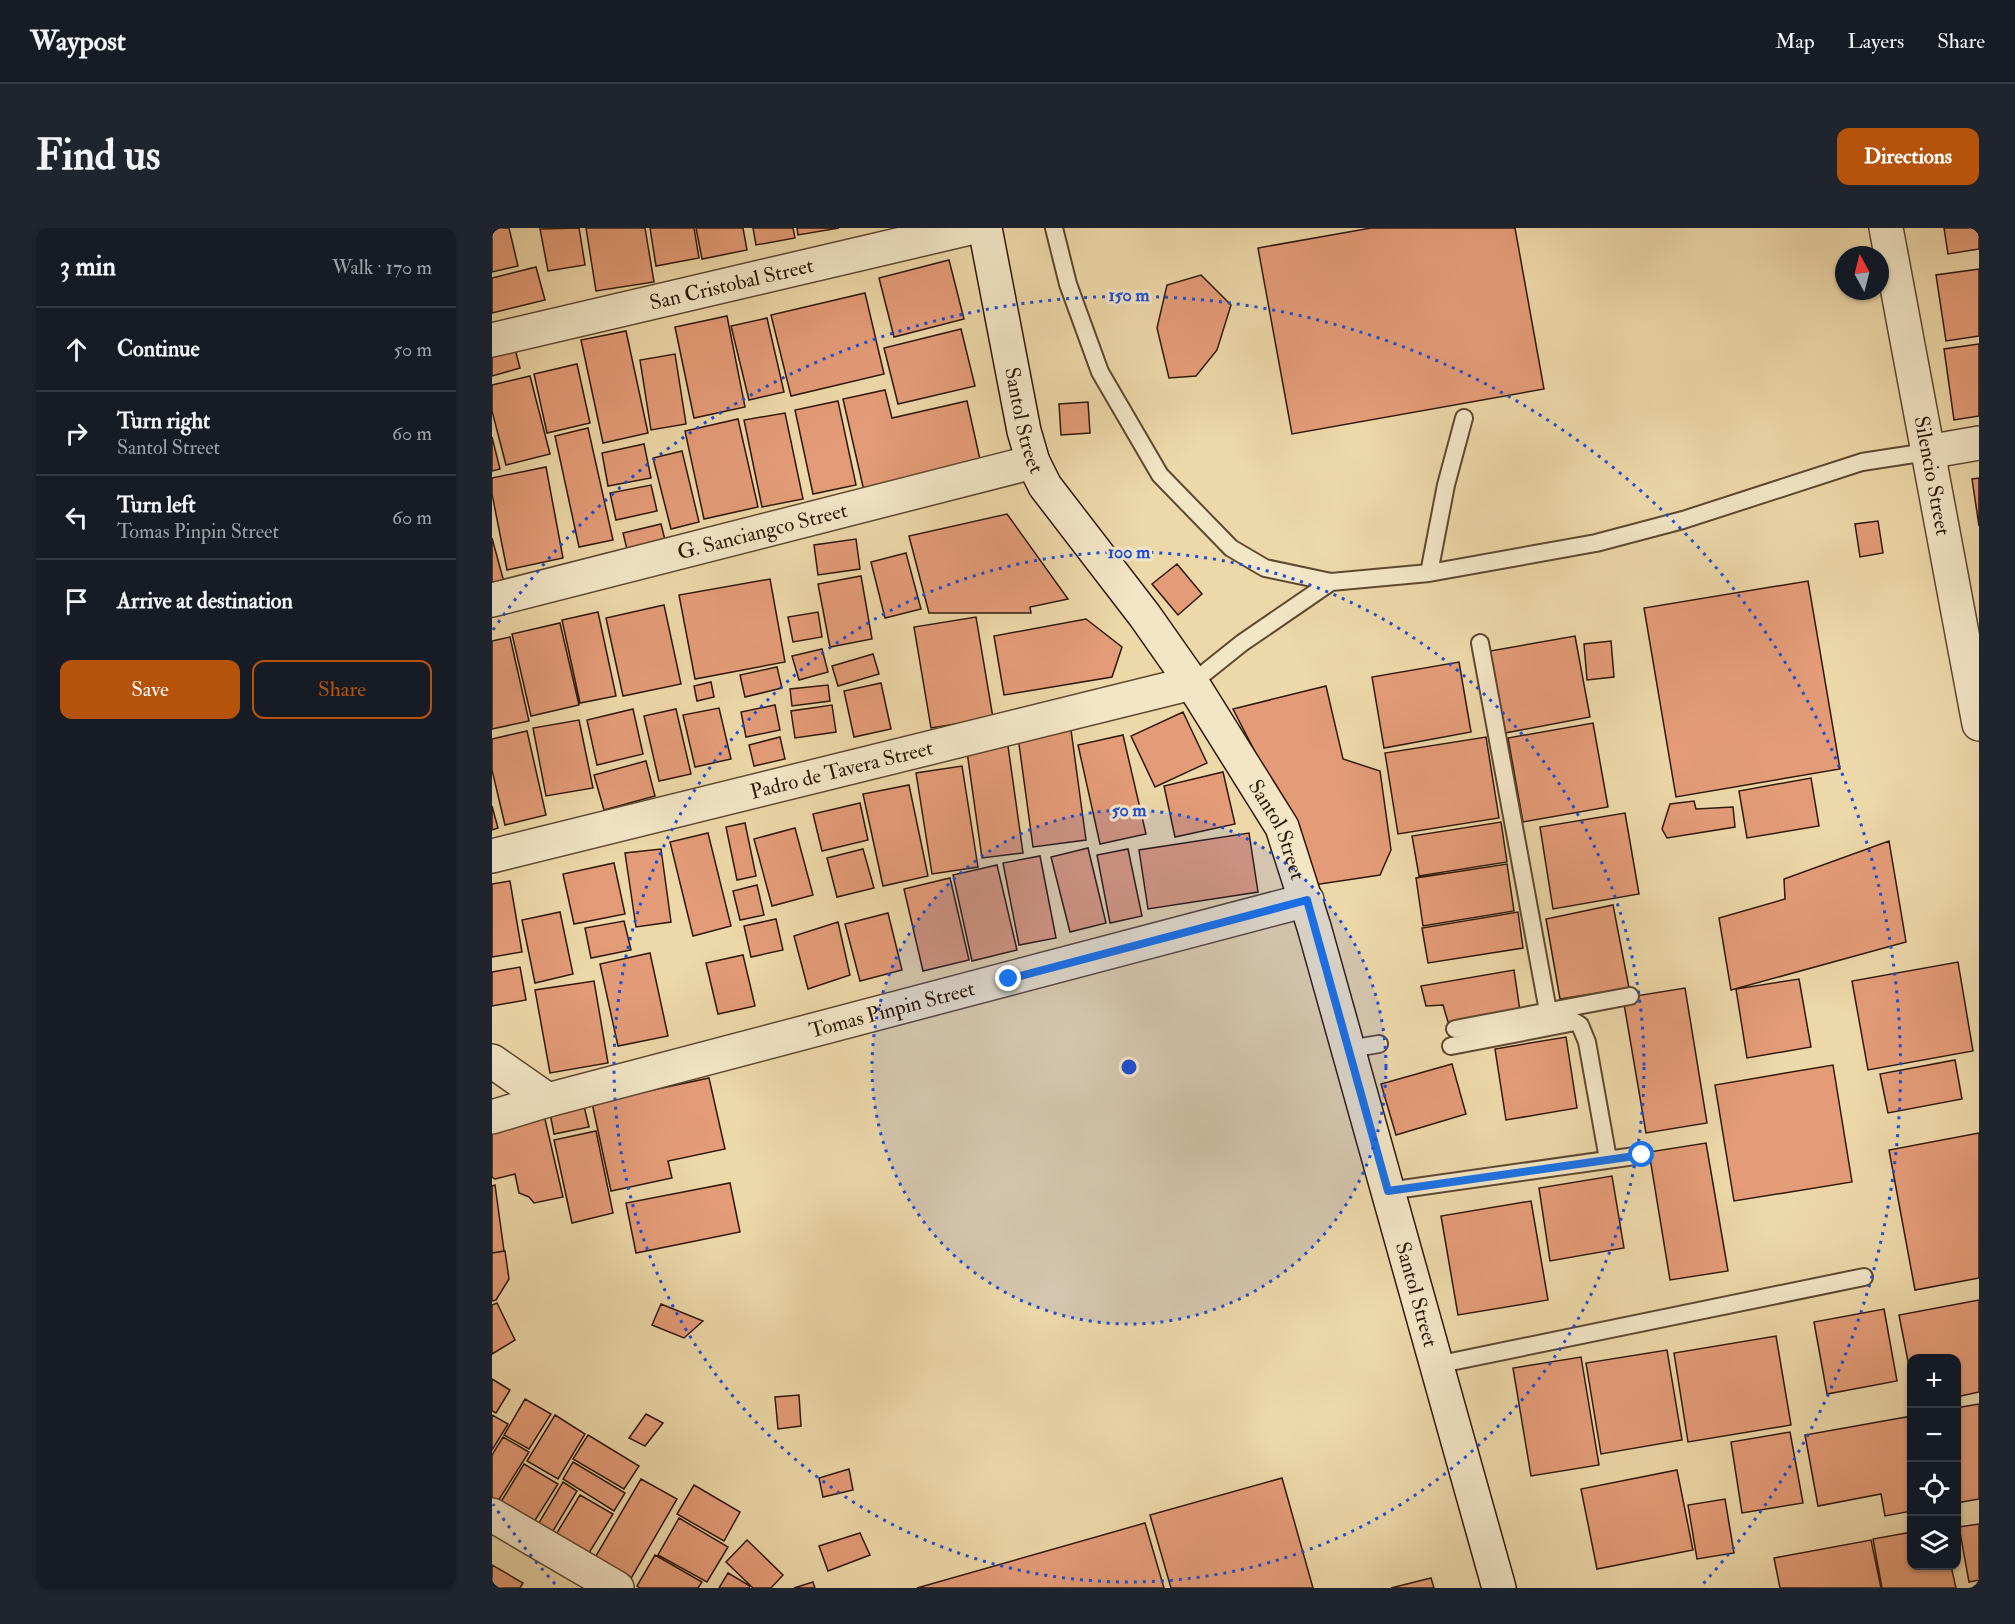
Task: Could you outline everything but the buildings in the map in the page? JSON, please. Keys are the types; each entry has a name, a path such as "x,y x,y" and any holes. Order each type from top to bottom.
{"street":[{"name":"San Cristobal Street","path":"492,340 970,228"},
{"name":"Santol Street","path":"985,228 1024,431 1033,462 1045,486 1145,616 1192,683 1281,827 1364,1047 1388,1191 1498,1588"},
{"name":"Silencio Street","path":"1886,228 1979,724"},
{"path":"1927,452 1979,443"},
{"name":"G. Sanciangco Street","path":"492,600 1033,462"},
{"name":"Padro de Tavera Street","path":"492,856 1192,683"},
{"name":"Tomas Pinpin Street","path":"492,1117 548,1100 1307,900"},
{"path":"492,1061 548,1100"},
{"path":"492,1515 617,1588"}],"lane":[{"path":"1054,228 1068,284 1100,372 1160,475 1231,548 1265,568 1331,582 1429,573 1596,543 1683,520 1862,462 1927,452"},
{"path":"1429,573 1446,485 1464,418"},
{"path":"1192,683 1242,643 1331,582"},
{"path":"1480,643 1548,1011"},
{"path":"1608,1159 1587,1042 1580,1025 1575,1022 1453,1037 1548,1011 1630,996"},
{"path":"1388,1191 1642,1155"},
{"path":"1436,1365 1864,1277"}],"route":[{"path":"1009,979 1307,900 1388,1191 1642,1155"}]}
